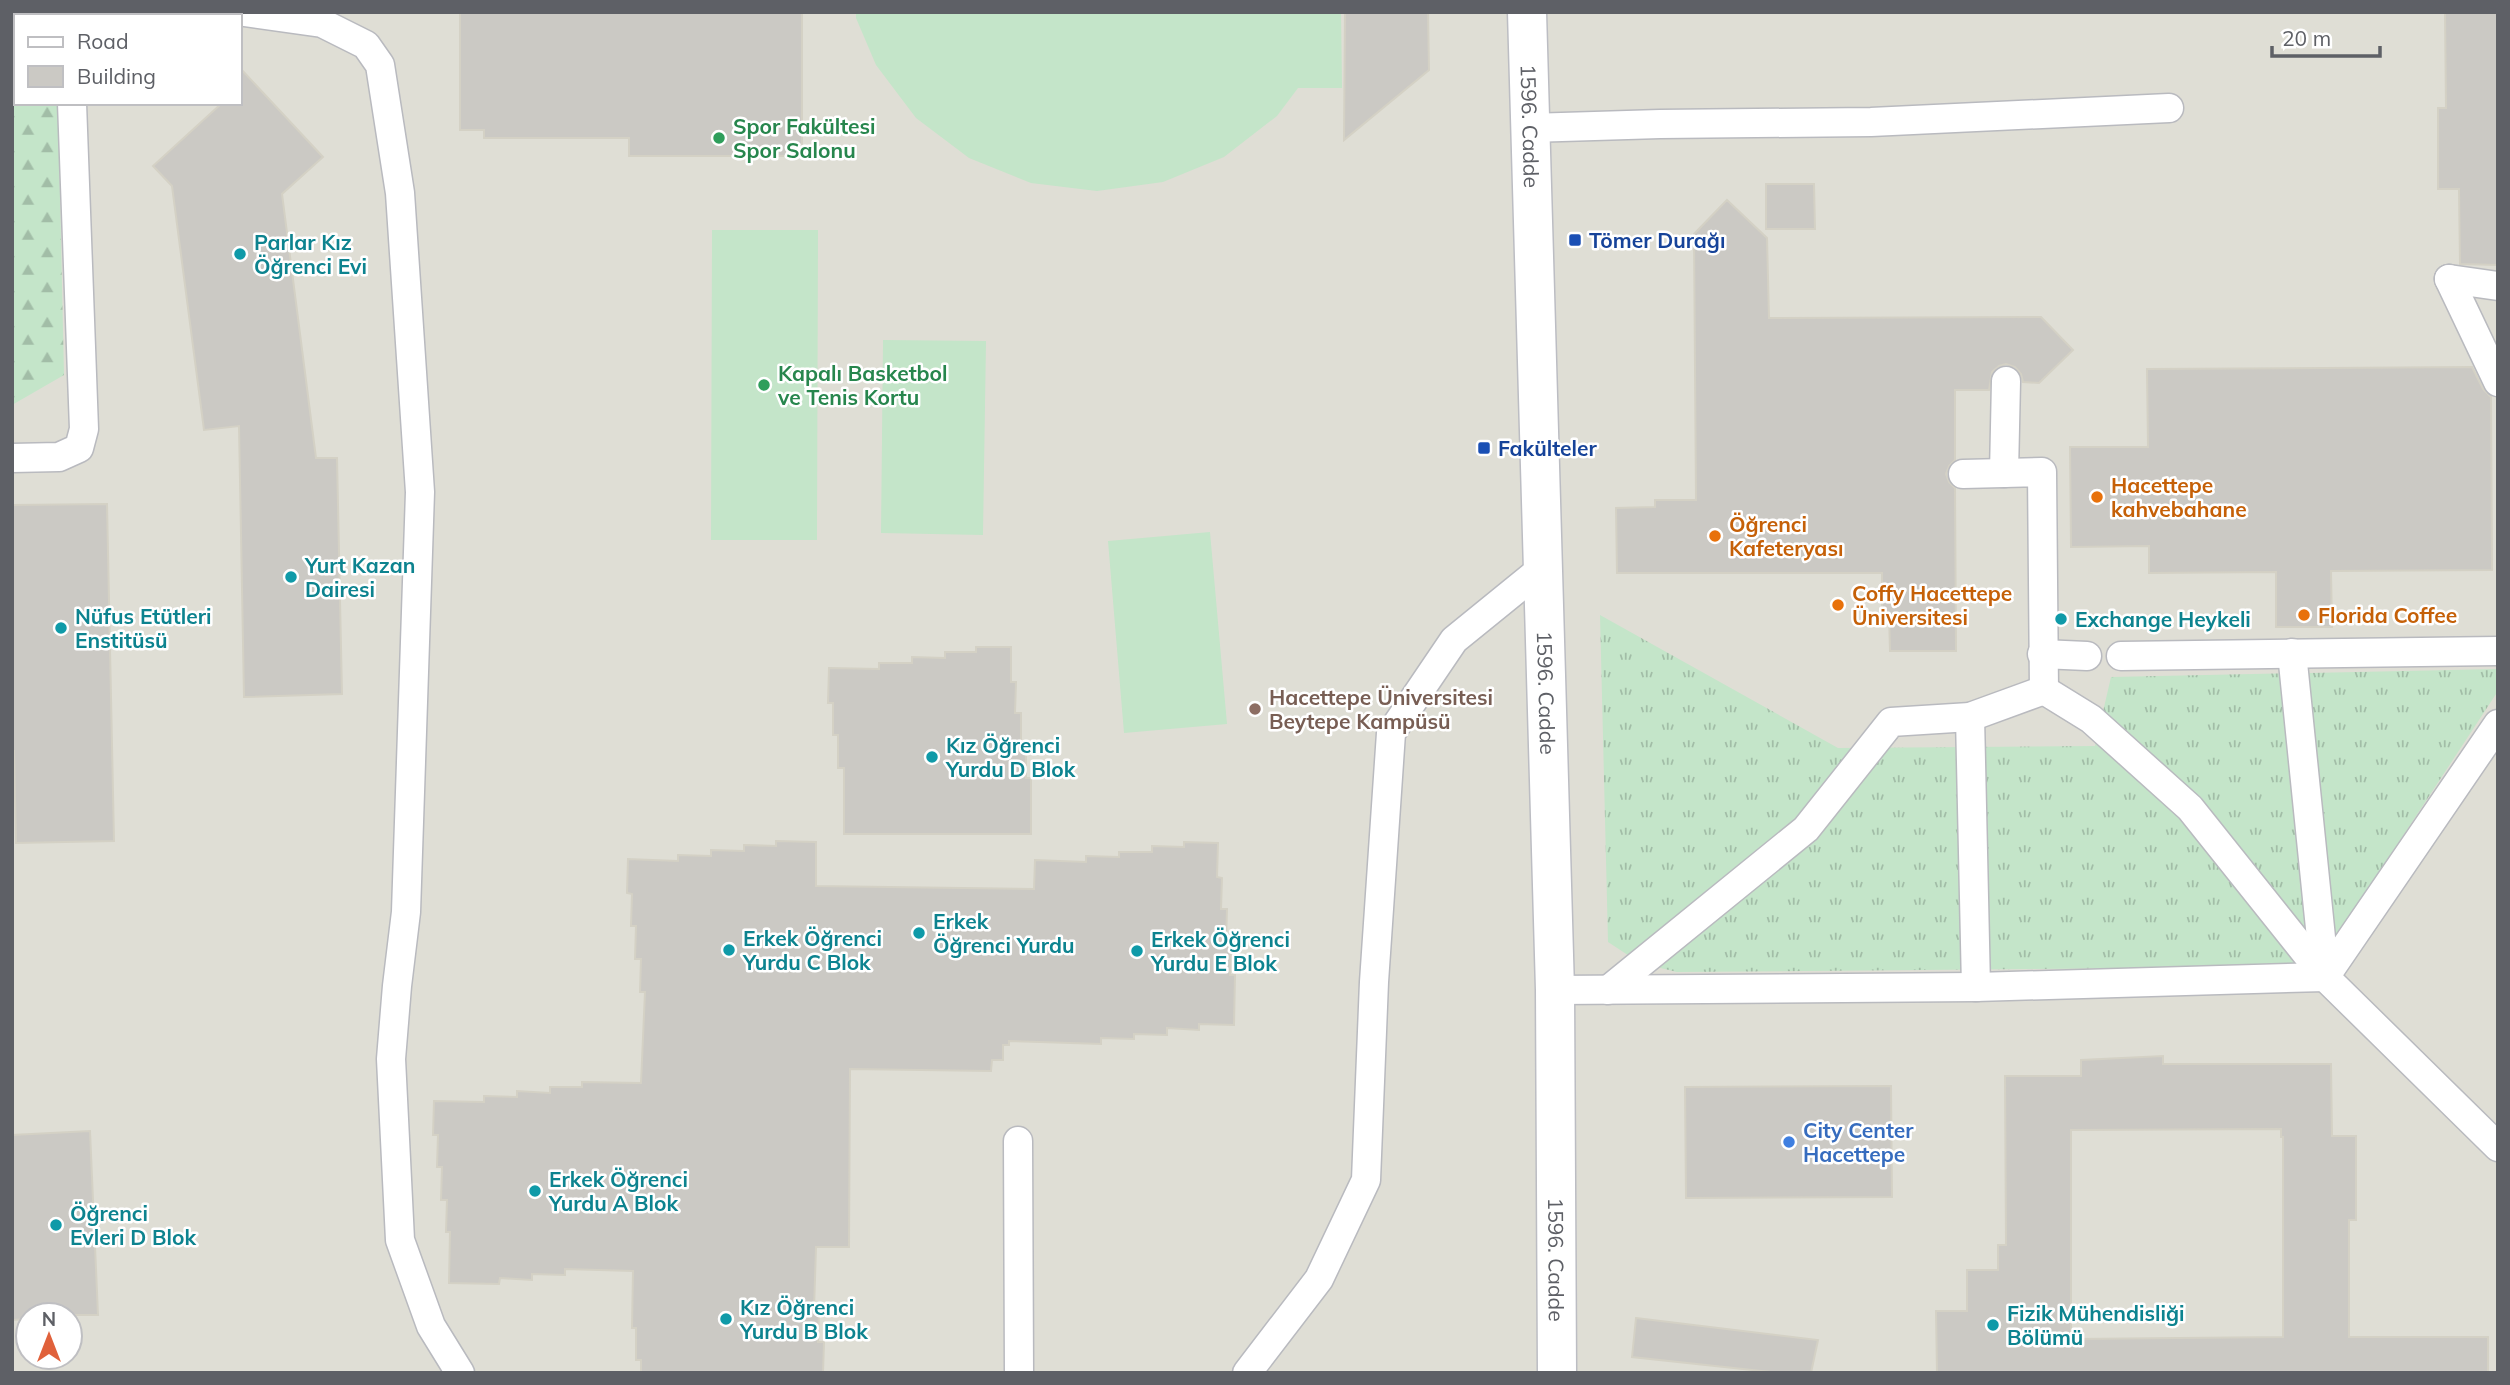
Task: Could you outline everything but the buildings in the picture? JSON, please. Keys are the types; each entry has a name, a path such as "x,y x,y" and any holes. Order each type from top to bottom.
{"street":[{"path":"244,12 322,23 366,45 380,65 400,192 419,492 406,912 391,1059 400,1240 431,1326 460,1373"},
{"name":"1596. Cadde","path":"1527,12 1545,566 1555,990 1557,1373"},
{"path":"12,458 58,457 79,448 84,429 72,105"},
{"path":"1529,128 1871,122 2169,108"},
{"path":"2498,286 2449,279 2498,382"},
{"path":"2004,473 2006,381"},
{"path":"1962,474 2042,472 2044,690"},
{"path":"1247,1373 1319,1279 1366,1180 1374,982 1391,733 1454,640 1545,566"},
{"path":"2121,656 2498,651"},
{"path":"2292,653 2325,977"},
{"path":"2042,654 2087,656"},
{"path":"2044,690 2091,719 2190,808 2325,977 2498,1147"},
{"path":"1608,990 1806,829 1891,722 1970,717 2044,690"},
{"path":"1970,717 1976,987"},
{"path":"2325,977 2498,723"},
{"path":"1555,990 1976,987 2325,977"},
{"path":"1018,1141 1019,1373"}],"shaded area":[{"name":"Hacettepe Üniversitesi Beytepe Kampüsü","path":"12,12 2498,12 2498,1373 12,1373"}],"green space":[{"path":"12,12 65,12 14,14 14,105 58,105 64,375 12,405"},
{"path":"856,12 1341,12 1342,88 1298,88 1277,116 1224,157 1163,182 1097,191 1031,183 969,158 916,118 876,65 856,18"},
{"name":"Kapalı Basketbol ve Tenis Kortu","path":"712,230 818,230 817,540 711,540"},
{"path":"883,340 986,341 983,535 881,533"},
{"path":"1210,532 1227,724 1124,733 1108,541"},
{"path":"1600,615 1838,748 2095,746 2111,677 2498,669 2498,691 2338,935 2288,967 1677,972 1640,963 1608,942"}],"place":[{"name":"Spor Fakültesi Spor Salonu","path":"719,138"},
{"name":"Tömer Durağı","path":"1575,240"},
{"name":"Parlar Kız Öğrenci Evi","path":"240,254"},
{"name":"Kapalı Basketbol ve Tenis Kortu","path":"764,385"},
{"name":"Fakülteler","path":"1484,448"},
{"name":"Hacettepe kahvebahane","path":"2097,497"},
{"name":"Öğrenci Kafeteryası","path":"1715,536"},
{"name":"Yurt Kazan Dairesi","path":"291,577"},
{"name":"Coffy Hacettepe Üniversitesi","path":"1838,605"},
{"name":"Florida Coffee","path":"2304,615"},
{"name":"Exchange Heykeli","path":"2061,619"},
{"name":"Nüfus Etütleri Enstitüsü","path":"61,628"},
{"name":"Hacettepe Üniversitesi Beytepe Kampüsü","path":"1255,709"},
{"name":"Kız Öğrenci Yurdu D Blok","path":"932,757"},
{"name":"Erkek Öğrenci Yurdu","path":"919,933"},
{"name":"Erkek Öğrenci Yurdu C Blok","path":"729,950"},
{"name":"Erkek Öğrenci Yurdu E Blok","path":"1137,951"},
{"name":"City Center Hacettepe","path":"1789,1142"},
{"name":"Erkek Öğrenci Yurdu A Blok","path":"535,1191"},
{"name":"Öğrenci Evleri D Blok","path":"56,1225"},
{"name":"Kız Öğrenci Yurdu B Blok","path":"726,1319"},
{"name":"Fizik Mühendisliği Bölümü","path":"1993,1325"}]}
